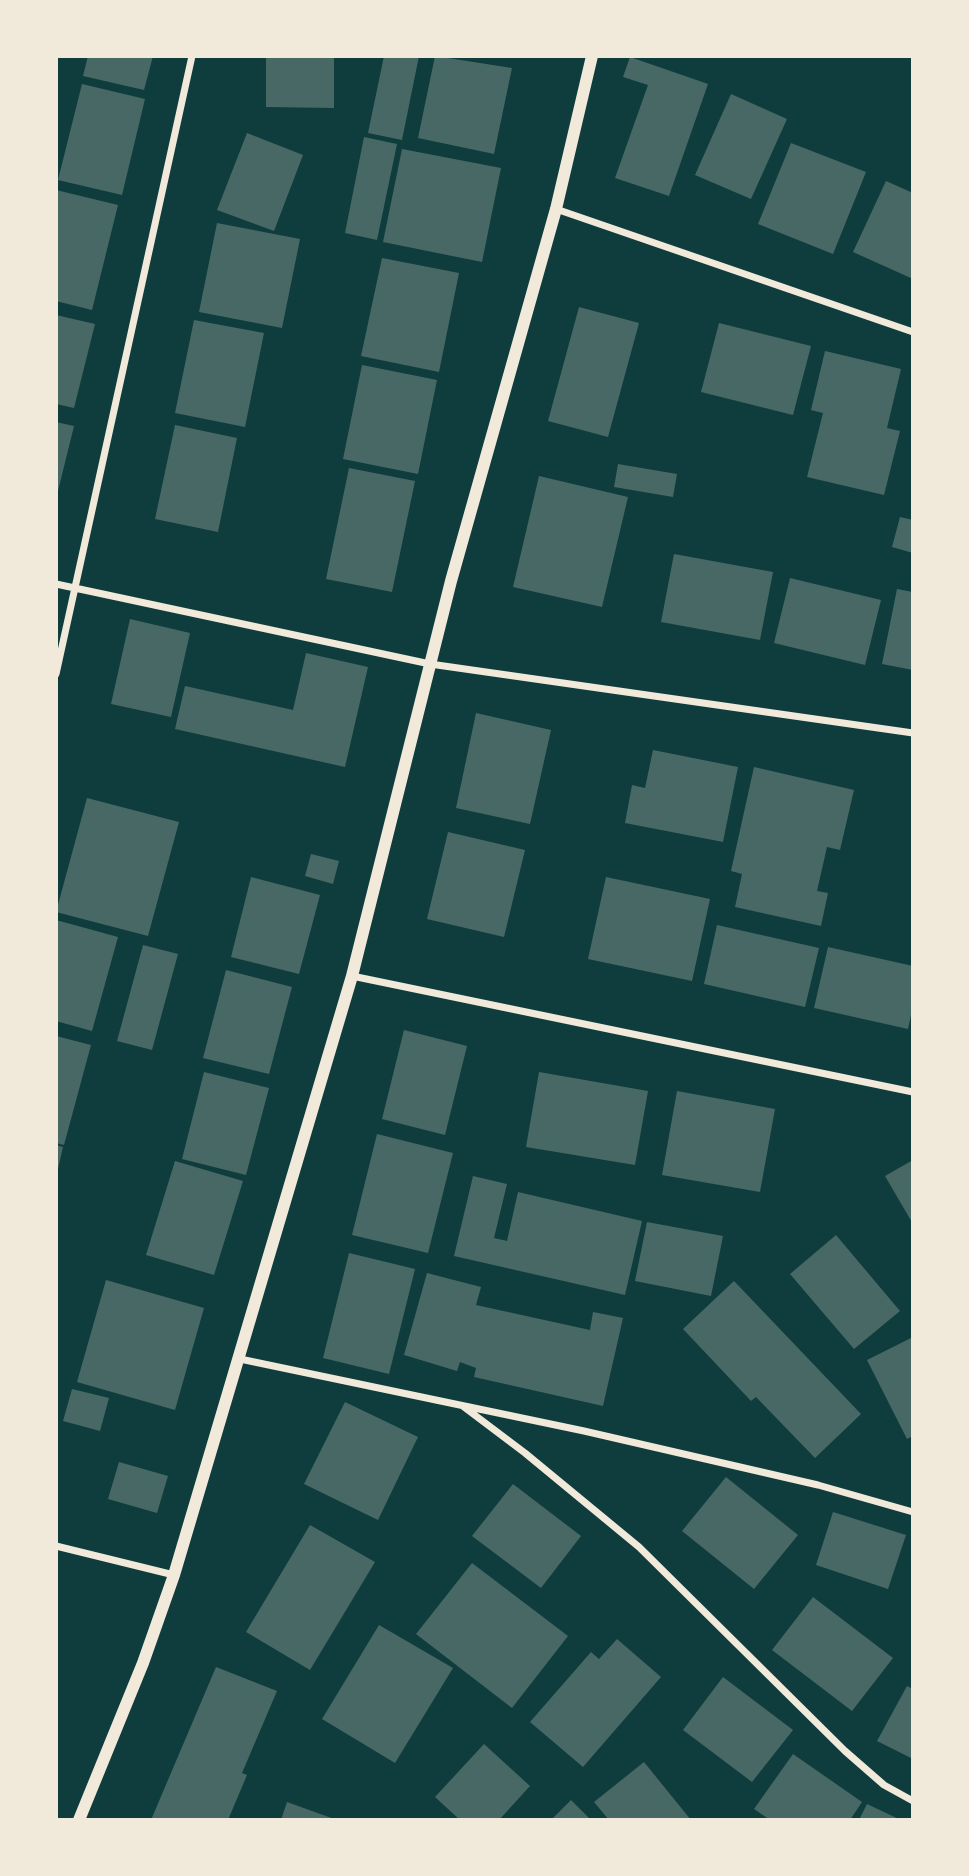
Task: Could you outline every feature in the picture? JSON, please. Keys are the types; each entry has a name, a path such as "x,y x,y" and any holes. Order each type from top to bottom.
{"street":[{"path":"56,674 192,56"},
{"path":"79,1820 143,1663 174,1575 352,976 430,664 556,209 592,56"},
{"path":"556,209 913,332"},
{"path":"56,584 430,664 913,733"},
{"path":"352,976 913,1092"},
{"path":"240,1359 792,1479 913,1512"},
{"path":"461,1405 525,1452 639,1547 845,1751 884,1785 913,1801"},
{"path":"56,1546 174,1575"}],"building":[{"path":"88,56 153,56 144,90 83,76"},
{"path":"266,56 334,56 334,108 266,107"},
{"path":"384,56 419,56 402,140 368,133"},
{"path":"435,56 512,68 494,154 418,138"},
{"path":"630,57 708,84 669,196 615,178 648,85 623,77"},
{"path":"82,84 145,99 122,195 58,180"},
{"path":"731,94 787,119 751,199 695,175"},
{"path":"247,133 303,155 274,231 217,210"},
{"path":"364,137 397,144 377,240 345,233"},
{"path":"791,143 866,172 833,254 758,224"},
{"path":"402,149 501,168 482,262 383,242"},
{"path":"886,181 913,193 913,279 853,252"},
{"path":"56,190 118,205 92,310 56,301"},
{"path":"217,223 300,239 282,328 199,312"},
{"path":"382,258 459,273 439,372 361,356"},
{"path":"579,307 639,323 608,437 548,421"},
{"path":"56,315 95,324 74,408 56,404"},
{"path":"194,320 264,333 245,427 175,413"},
{"path":"719,323 811,346 793,415 701,392"},
{"path":"825,351 901,369 887,428 900,431 884,495 807,477 823,413 811,410"},
{"path":"362,365 437,380 418,474 343,459"},
{"path":"56,422 74,426 57,495 56,494"},
{"path":"175,425 237,438 218,532 155,519"},
{"path":"618,464 677,474 673,497 614,487"},
{"path":"349,468 415,481 392,592 326,579"},
{"path":"539,476 628,497 602,607 513,587"},
{"path":"900,517 913,520 913,553 892,547"},
{"path":"674,554 773,572 760,640 661,622"},
{"path":"790,578 881,600 865,665 774,643"},
{"path":"897,589 913,592 913,670 882,664"},
{"path":"130,619 190,633 171,717 111,704"},
{"path":"306,653 368,667 345,767 175,729 185,686 293,710"},
{"path":"476,713 551,730 530,824 456,808"},
{"path":"653,750 738,767 723,842 625,823 632,785 645,788"},
{"path":"754,767 854,790 840,850 827,847 817,891 828,893 821,926 735,907 742,874 731,871"},
{"path":"87,798 179,822 148,936 56,912"},
{"path":"448,832 525,850 504,937 427,919"},
{"path":"311,854 339,861 333,884 305,876"},
{"path":"251,877 320,895 299,974 231,957"},
{"path":"606,877 710,899 692,981 588,959"},
{"path":"56,920 118,937 92,1031 56,1021"},
{"path":"717,925 819,948 805,1007 704,984"},
{"path":"143,945 178,954 152,1050 117,1041"},
{"path":"828,947 913,966 913,1006 908,1029 814,1008"},
{"path":"226,970 292,987 269,1074 203,1058"},
{"path":"404,1030 467,1046 445,1135 382,1119"},
{"path":"56,1036 91,1045 64,1145 56,1143"},
{"path":"204,1072 269,1088 246,1175 182,1159"},
{"path":"539,1072 648,1091 635,1165 526,1147"},
{"path":"677,1091 775,1109 760,1192 662,1175"},
{"path":"377,1134 453,1153 428,1253 352,1235"},
{"path":"56,1145 63,1147 57,1173 56,1173"},
{"path":"913,1160 913,1224 885,1176"},
{"path":"175,1161 243,1181 214,1275 146,1255"},
{"path":"473,1176 507,1184 494,1238 507,1241 518,1192 642,1221 625,1295 454,1256"},
{"path":"647,1222 723,1236 711,1296 635,1281"},
{"path":"836,1235 900,1311 854,1349 790,1274"},
{"path":"349,1253 415,1269 389,1374 323,1358"},
{"path":"427,1273 481,1287 476,1305 590,1330 593,1312 623,1318 603,1406 474,1377 476,1368 460,1362 457,1371 404,1355"},
{"path":"106,1280 204,1308 175,1410 77,1382"},
{"path":"734,1281 861,1414 815,1458 756,1397 751,1401 683,1329"},
{"path":"913,1337 913,1436 907,1439 867,1360"},
{"path":"72,1389 109,1398 100,1431 63,1421"},
{"path":"345,1402 418,1437 378,1520 304,1484"},
{"path":"119,1462 168,1476 157,1513 108,1499"},
{"path":"726,1477 798,1535 754,1589 682,1531"},
{"path":"513,1484 581,1536 541,1588 472,1536"},
{"path":"833,1512 906,1535 888,1589 816,1565"},
{"path":"310,1525 375,1562 310,1670 246,1632"},
{"path":"472,1563 568,1636 512,1708 416,1634"},
{"path":"813,1597 893,1658 852,1711 772,1650"},
{"path":"379,1625 453,1668 395,1763 322,1719"},
{"path":"617,1639 661,1677 583,1767 530,1722 591,1652 599,1659"},
{"path":"216,1667 277,1691 242,1773 247,1775 228,1820 151,1820"},
{"path":"723,1677 793,1730 752,1782 683,1730"},
{"path":"907,1686 913,1689 913,1759 877,1741"},
{"path":"484,1744 530,1786 499,1820 460,1820 435,1797"},
{"path":"793,1754 862,1802 850,1820 770,1820 754,1809"},
{"path":"644,1762 691,1820 609,1820 594,1802"},
{"path":"571,1800 591,1820 551,1820"},
{"path":"287,1802 337,1820 281,1820"},
{"path":"867,1804 901,1820 859,1820"}]}
